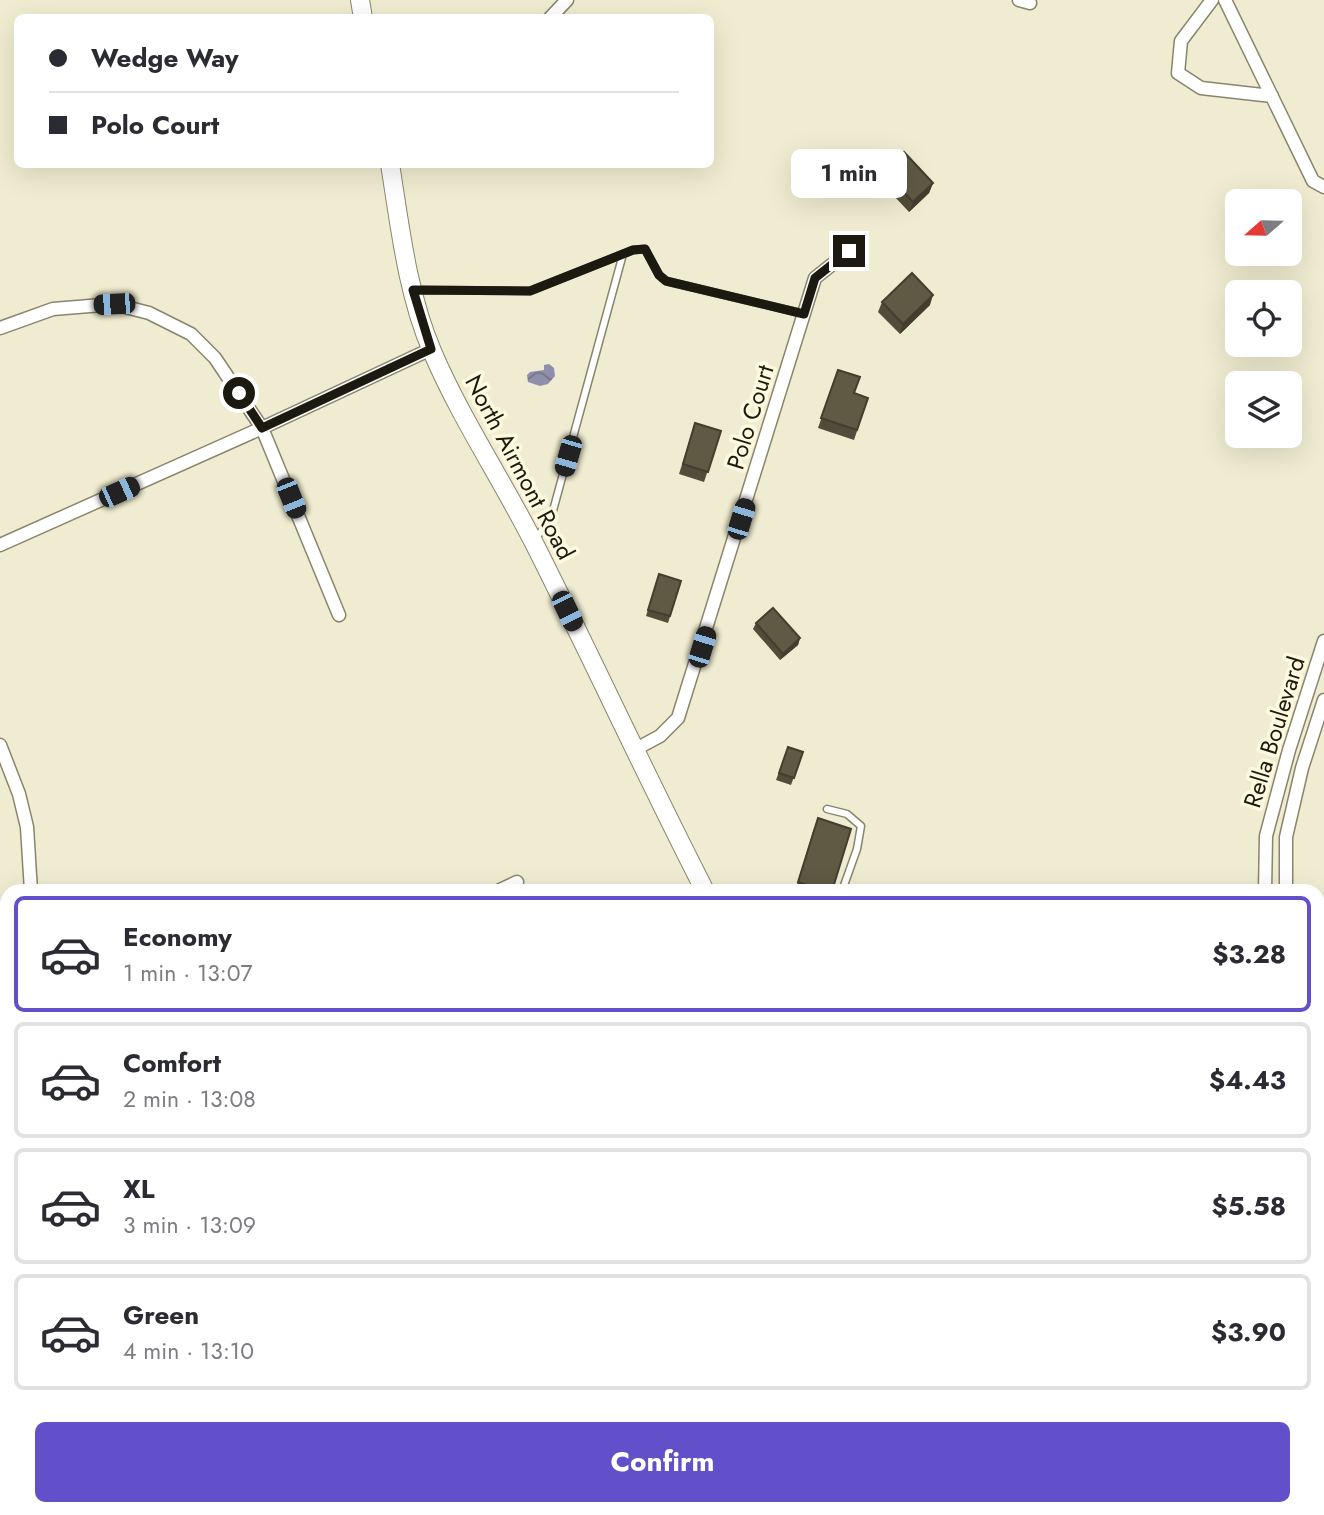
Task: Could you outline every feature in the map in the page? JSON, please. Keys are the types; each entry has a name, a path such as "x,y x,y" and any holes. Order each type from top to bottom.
{"street":[{"path":"554,14 567,0"},
{"path":"1212,0 1181,41 1178,73 1201,88 1272,96"},
{"path":"1225,0 1313,181 1324,187"},
{"name":"North Airmont Road","path":"391,168 413,290 431,349 533,542 701,884"},
{"name":"Polo Court","path":"634,750 660,736 678,718 815,278 849,251"},
{"path":"0,328 53,309 114,304 149,313 191,334 215,358 262,428 339,615"},
{"path":"0,545 431,349"},
{"name":"Rella Boulevard","path":"1265,884 1266,836 1289,750 1324,641"},
{"name":"Rella Boulevard","path":"1286,884 1286,841 1302,768 1324,700"},
{"path":"0,745 19,794 27,827 31,884"},
{"name":"Rella Boulevard","path":"1266,836 1286,841"},
{"path":"513,884 517,882"}],"lane":[{"path":"413,290 530,291 623,254 645,249 659,275 677,285 804,314"},
{"path":"533,542 551,518 623,254"},
{"path":"827,809 846,814 861,826 857,849 844,884"}],"water":[{"path":"549,364 554,368 555,376 548,384 540,386 528,382 527,375 530,372 544,370 544,365"}],"building":[{"path":"904,152 933,183 913,202 884,171"},
{"path":"912,273 933,295 903,324 882,302"},
{"path":"838,370 860,377 854,393 868,398 857,430 821,418"},
{"path":"695,423 721,431 708,472 683,464"},
{"path":"659,574 681,581 670,616 648,610"},
{"path":"773,608 800,638 783,654 756,623"},
{"path":"788,747 803,752 794,778 779,773"},
{"path":"818,818 851,829 834,884 798,882"}],"route":[{"path":"239,393 262,428 431,349 413,290 530,291 633,250 645,249 659,275 666,281 804,314 815,278 849,251"}]}
